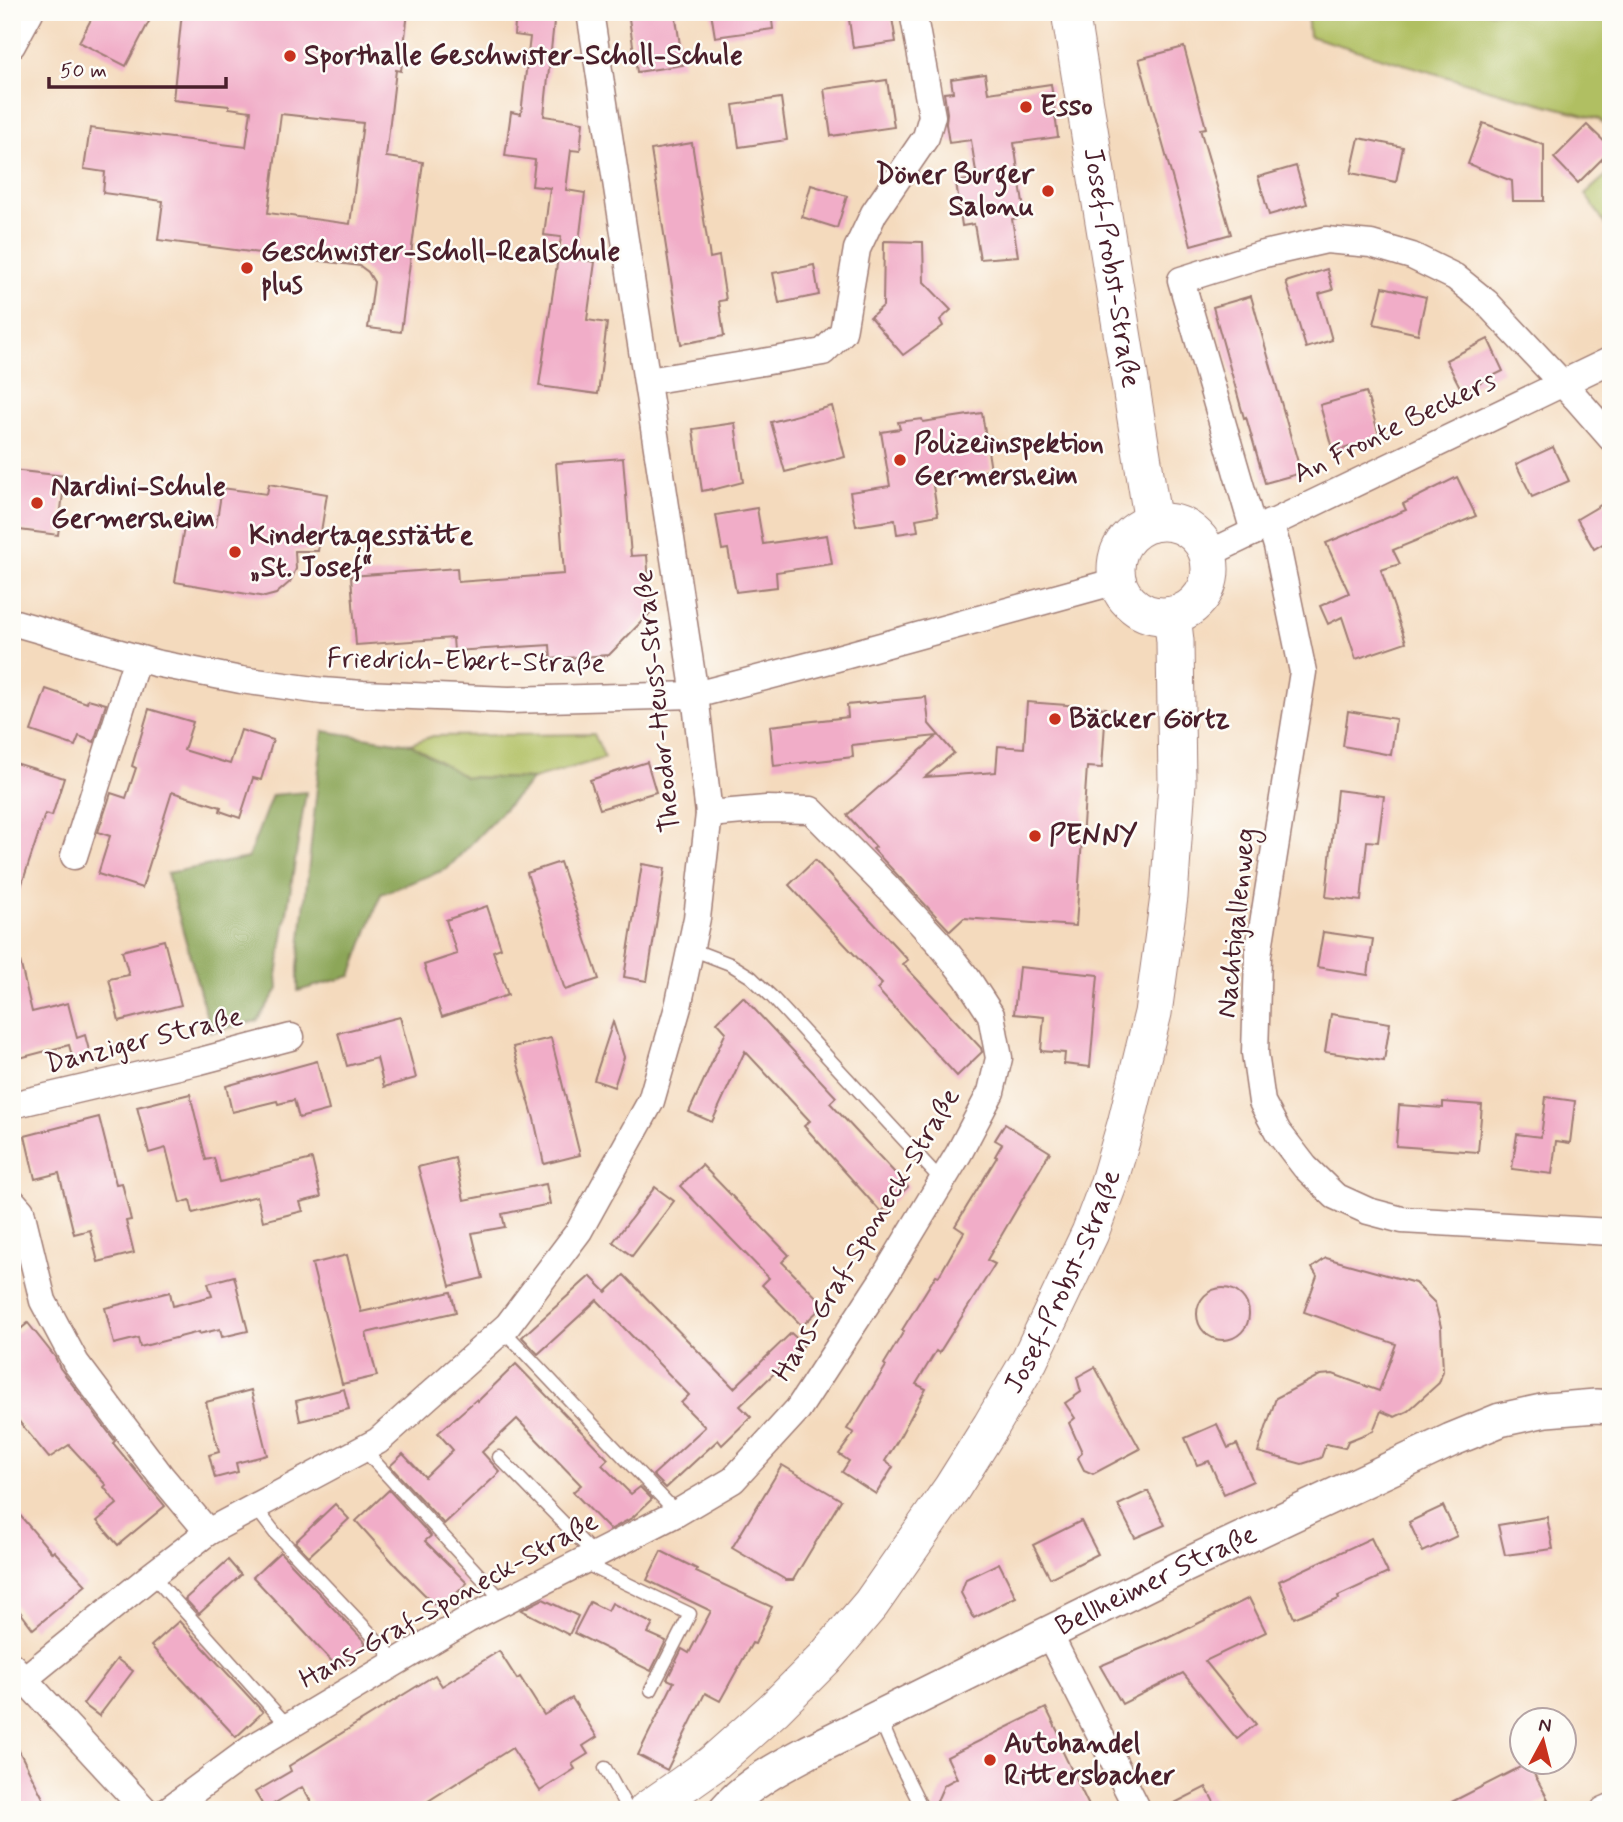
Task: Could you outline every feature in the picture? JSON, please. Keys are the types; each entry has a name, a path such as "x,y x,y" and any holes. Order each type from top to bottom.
{"main road":[{"name":"Josef-Probst-Straße","path":"1070,12 1153,523"},
{"path":"1153,523 1180,525 1202,542 1208,554 1210,569 1207,585 1199,599 1187,610 1172,615 1158,616 1144,612 1123,594 1117,581 1119,551 1139,528 1153,523"},
{"name":"Josef-Probst-Straße","path":"648,1810 711,1765 774,1709 825,1658 871,1604 952,1488 991,1426 1028,1361 1090,1233 1126,1125 1153,1013 1170,897 1177,783 1175,641 1172,615"}],"street":[{"name":"Theodor-Heuss-Straße","path":"16,1678 208,1532 378,1441 508,1325 579,1231 651,1101 678,1007 691,949 709,814 695,695 590,12"},
{"path":"648,381 823,352 843,332 857,249 874,213 926,137 932,116 913,12"},
{"path":"1262,528 1181,279 1260,255 1326,240 1371,244 1412,256 1455,277 1486,302 1611,438"},
{"name":"An Fronte Beckers","path":"1208,554 1611,360"},
{"name":"Nachtigallenweg","path":"1262,528 1277,546 1303,671 1258,955 1255,1053 1262,1102 1278,1132 1305,1167 1335,1196 1368,1211 1402,1220 1611,1232"},
{"name":"Friedrich-Ebert-Straße","path":"12,622 155,663 241,680 363,694 509,700 695,695 1117,581"},
{"path":"74,856 138,658"},
{"name":"Hans-Graf-Sponeck-Straße","path":"168,1810 252,1748 395,1662 467,1620 677,1513 733,1480 798,1409 883,1279 960,1153 991,1092 999,1058 991,1014 967,978 889,888 811,810 766,809 709,814"},
{"name":"Danziger Straße","path":"12,1105 291,1037"},
{"path":"12,1201 21,1211 43,1301 76,1363 161,1476 208,1532"},
{"name":"Bellheimer Straße","path":"725,1810 765,1776 879,1716 1048,1632 1475,1430 1500,1420 1546,1410 1611,1407"},
{"path":"1048,1632 1138,1810"},
{"path":"16,1678 145,1810"},
{"path":"1604,1810 1611,1807"}],"lane":[{"path":"691,949 730,964 751,977 942,1181"},
{"path":"502,1329 677,1513"},
{"path":"363,1449 504,1602"},
{"path":"499,1457 589,1558 690,1614 651,1690"},
{"path":"255,1507 275,1533 395,1662"},
{"path":"152,1575 288,1726"},
{"path":"879,1716 923,1810"},
{"path":"605,1768 628,1810"}],"green space":[{"path":"1307,12 1611,12 1611,132 1599,119 1309,36"},
{"path":"1611,171 1611,232 1585,194"},
{"path":"323,731 410,744 465,777 533,779 447,869 381,894 351,976 298,991 298,967"},
{"path":"594,734 605,758 533,779 465,777 410,744 433,736"},
{"path":"306,792 277,975 278,989 257,1021 211,1032 167,873 248,858 272,795"}],"building":[{"path":"95,12 154,12 126,66 79,42"},
{"path":"182,12 408,12 401,71 396,70 386,157 423,162 401,332 368,328 374,282 360,266 158,240 163,201 103,193 105,172 84,169 90,128 246,147 251,111 173,100","holes":["281,114 363,123 350,224 268,213"]},
{"path":"516,12 538,12 537,20 554,22 544,116 583,122 580,151 571,150 566,190 585,193 577,259 595,262 587,320 607,323 598,394 539,386 561,237 544,235 550,188 532,186 535,160 505,156 511,112 521,114 530,37 514,35"},
{"path":"628,12 675,12 683,65 637,72"},
{"path":"711,12 771,12 773,29 715,37"},
{"path":"848,12 891,12 896,42 853,48"},
{"path":"1184,47 1206,128 1200,129 1231,234 1191,245 1139,59"},
{"path":"985,74 988,93 1051,84 1058,137 1014,143 1025,217 1012,219 1018,256 980,259 974,224 962,226 956,182 977,178 971,140 949,143 944,93 953,92 951,79"},
{"path":"887,80 894,127 831,136 824,89"},
{"path":"781,98 787,140 739,147 733,105"},
{"path":"1483,123 1544,145 1544,201 1513,201 1512,181 1468,164"},
{"path":"1587,125 1611,150 1578,183 1554,158"},
{"path":"1359,138 1403,147 1396,182 1351,173"},
{"path":"692,143 710,258 719,256 726,300 719,301 724,336 681,344 651,150"},
{"path":"1296,166 1307,204 1269,215 1258,177"},
{"path":"811,185 847,196 837,228 802,217"},
{"path":"884,241 923,242 924,282 951,310 940,320 943,326 903,355 870,317 883,306"},
{"path":"814,265 819,295 779,303 773,273"},
{"path":"1327,269 1333,290 1319,294 1332,340 1306,348 1286,282"},
{"path":"1383,287 1426,297 1418,334 1374,324"},
{"path":"1251,296 1301,473 1265,483 1213,307"},
{"path":"1488,339 1503,371 1462,391 1446,360"},
{"path":"1366,392 1380,438 1333,452 1320,405"},
{"path":"832,406 845,457 785,472 771,422"},
{"path":"982,413 991,470 932,480 938,515 916,519 918,531 897,534 895,520 856,526 850,492 890,486 881,432 900,429 898,422 922,419 923,422"},
{"path":"735,423 743,482 702,491 693,429"},
{"path":"1553,447 1569,481 1532,497 1516,464"},
{"path":"623,458 631,556 647,555 651,612 609,655 551,659 550,645 454,651 453,638 356,645 351,576 457,568 458,582 564,574 556,463"},
{"name":"Nardini-Schule Germersheim","path":"12,470 65,476 58,535 12,529"},
{"path":"1457,477 1476,516 1393,550 1400,564 1381,570 1406,642 1356,659 1342,617 1328,624 1320,606 1349,593 1326,543 1406,510 1403,504"},
{"path":"269,484 327,494 318,551 295,551 296,569 290,582 276,594 265,597 175,582 185,521 216,526 222,488 267,494"},
{"path":"1611,499 1611,539 1594,549 1577,519"},
{"path":"757,508 763,544 827,535 832,564 776,572 777,587 736,592 728,549 722,550 716,515"},
{"path":"46,689 87,703 88,699 106,704 94,742 79,736 75,746 31,731"},
{"path":"926,697 929,724 954,753 925,777 996,772 998,746 1024,748 1027,702 1106,708 1102,768 1087,767 1076,926 964,918 950,931 873,849 876,847 847,815 937,736 852,745 853,757 774,766 770,726 848,717 847,705"},
{"path":"149,709 193,722 184,750 230,764 241,730 273,740 261,780 253,778 240,818 220,811 221,807 172,792 142,888 98,874 110,836 98,832 111,793 126,798 136,768 132,766"},
{"path":"1348,711 1396,719 1391,755 1343,746"},
{"path":"12,762 64,778 52,816 45,814 16,902 12,902"},
{"path":"647,762 656,792 600,809 590,780"},
{"path":"1337,790 1384,796 1378,842 1367,841 1361,901 1326,897"},
{"path":"815,860 908,960 903,964 981,1048 982,1052 957,1076 877,989 882,984 789,885"},
{"path":"560,862 599,979 565,990 527,873"},
{"path":"642,864 665,868 647,981 624,977"},
{"path":"487,906 501,948 493,951 508,995 442,1017 424,965 457,954 446,920"},
{"path":"1323,932 1373,939 1368,975 1317,967"},
{"path":"164,940 181,1005 119,1021 109,979 129,975 122,951"},
{"path":"20,961 32,1012 68,1003 77,1038 85,1035 91,1058 74,1063 69,1045 12,1060 12,962"},
{"path":"1019,967 1098,975 1090,1067 1064,1064 1065,1053 1041,1051 1044,1017 1014,1014"},
{"path":"743,997 836,1097 830,1103 908,1187 881,1212 804,1126 810,1121 745,1051 712,1122 689,1112 726,1032 717,1022"},
{"path":"1331,1014 1390,1023 1384,1061 1325,1052"},
{"path":"400,1017 416,1078 384,1087 377,1058 347,1066 338,1033"},
{"path":"613,1022 624,1057 614,1087 594,1080"},
{"path":"551,1038 580,1155 544,1164 513,1047"},
{"path":"317,1061 329,1110 299,1118 294,1100 278,1104 277,1101 232,1112 226,1086"},
{"path":"190,1094 206,1160 214,1158 220,1182 312,1159 321,1197 300,1202 303,1211 263,1221 257,1196 193,1213 190,1200 180,1203 166,1148 149,1153 137,1107"},
{"path":"1546,1097 1575,1101 1570,1143 1556,1141 1552,1174 1512,1169 1517,1134 1541,1137"},
{"path":"1443,1102 1482,1105 1478,1152 1396,1146 1399,1105 1443,1108"},
{"path":"99,1117 116,1184 122,1183 131,1220 126,1221 134,1253 98,1262 90,1230 74,1234 59,1173 35,1179 25,1136"},
{"path":"1005,1124 1050,1152 987,1260 995,1264 939,1353 936,1351 916,1384 926,1389 885,1461 893,1467 876,1494 842,1472 849,1461 839,1454 854,1433 847,1429 886,1366 884,1364 904,1331 902,1330 936,1275 939,1276 964,1232 955,1226 997,1157 995,1156 1002,1144 995,1140"},
{"path":"455,1158 464,1200 546,1184 550,1204 502,1214 505,1227 472,1233 483,1278 450,1286 418,1167"},
{"path":"702,1165 789,1255 782,1262 824,1305 802,1326 762,1285 769,1278 680,1186"},
{"path":"655,1187 674,1201 632,1256 613,1242"},
{"path":"347,1255 361,1312 451,1292 456,1312 366,1333 377,1376 342,1384 312,1264"},
{"path":"1326,1258 1415,1283 1435,1303 1441,1327 1443,1371 1439,1383 1408,1411 1395,1417 1381,1411 1373,1431 1348,1441 1345,1448 1326,1444 1321,1458 1302,1464 1258,1452 1276,1398 1320,1375 1333,1374 1379,1391 1396,1344 1304,1312 1317,1276 1312,1268"},
{"path":"624,1275 734,1388 791,1333 804,1345 740,1406 751,1417 722,1445 718,1440 666,1488 653,1475 705,1427 681,1403 689,1395 597,1300 538,1354 522,1337 590,1276 606,1292"},
{"path":"234,1276 248,1331 222,1337 220,1329 199,1332 140,1347 138,1338 114,1344 105,1308 170,1292 173,1306 212,1296 208,1283"},
{"path":"1223,1288 1233,1290 1241,1296 1247,1304 1247,1324 1241,1332 1233,1338 1223,1340 1213,1338 1205,1332 1199,1324 1197,1314 1199,1304 1205,1296 1213,1290"},
{"path":"28,1323 115,1441 113,1443 165,1506 118,1545 97,1521 117,1504 104,1487 106,1485 69,1445 49,1458 12,1413 12,1336"},
{"path":"516,1364 608,1459 602,1465 631,1494 640,1487 652,1499 632,1518 610,1530 573,1492 581,1485 517,1419 482,1452 500,1472 444,1524 390,1466 403,1454 425,1477 453,1450 438,1433 477,1399 478,1401"},
{"path":"1095,1367 1140,1449 1093,1474 1084,1470 1078,1458 1082,1452 1069,1423 1075,1418 1065,1403 1081,1392 1077,1377"},
{"path":"344,1389 349,1409 300,1421 296,1401"},
{"path":"251,1390 267,1455 236,1463 238,1472 215,1478 209,1455 219,1452 206,1402"},
{"path":"1217,1424 1228,1448 1237,1444 1253,1481 1224,1494 1209,1461 1197,1465 1185,1438"},
{"path":"782,1465 841,1500 793,1580 786,1580 732,1548"},
{"path":"389,1490 431,1536 425,1541 467,1583 440,1610 356,1521"},
{"path":"1148,1491 1165,1525 1135,1538 1118,1505"},
{"path":"335,1504 349,1519 309,1556 295,1542"},
{"path":"12,1506 52,1553 54,1551 86,1585 33,1629 12,1601"},
{"path":"1443,1506 1457,1536 1423,1552 1409,1522"},
{"path":"1547,1517 1553,1549 1505,1555 1498,1525"},
{"path":"1081,1521 1098,1554 1050,1578 1033,1545"},
{"path":"1371,1538 1388,1573 1338,1596 1339,1599 1294,1618 1279,1581"},
{"path":"661,1551 697,1569 696,1572 772,1607 755,1644 752,1643 720,1701 705,1693 667,1770 638,1755 674,1682 667,1679 682,1649 689,1653 711,1611 647,1580"},
{"path":"280,1552 366,1643 338,1668 253,1577"},
{"path":"228,1560 241,1575 199,1614 185,1599"},
{"path":"999,1563 1016,1597 974,1618 961,1593 966,1579"},
{"path":"1249,1598 1266,1632 1205,1661 1256,1724 1237,1739 1183,1673 1122,1704 1100,1666 1167,1639"},
{"path":"543,1599 578,1616 569,1635 521,1610"},
{"path":"590,1602 608,1611 612,1603 653,1624 648,1633 666,1641 651,1671 574,1633"},
{"path":"179,1621 263,1712 236,1737 151,1646"},
{"path":"499,1651 517,1679 520,1677 544,1715 572,1698 597,1737 583,1746 588,1754 572,1764 575,1769 540,1791 512,1748 414,1810 316,1810 302,1787 265,1809 255,1792 291,1771 289,1766 435,1675 442,1686"},
{"path":"117,1659 133,1671 99,1716 83,1704"},
{"name":"Autohandel Rittersbacher","path":"1046,1708 1064,1744 1060,1746 1091,1810 933,1810 944,1785 957,1778 947,1757"},
{"path":"12,1737 49,1810 12,1810"},
{"path":"1508,1773 1508,1776 1535,1776 1548,1799 1528,1810 1436,1810"},
{"path":"1206,1787 1218,1810 1161,1810"}],"place":[{"name":"Sporthalle Geschwister-Scholl-Schule","path":"290,56"},
{"name":"Esso","path":"1026,107"},
{"name":"Döner Burger Salonu","path":"1048,191"},
{"name":"Geschwister-Scholl-Realschule plus","path":"247,268"},
{"name":"Polizeiinspektion Germersheim","path":"900,460"},
{"name":"Nardini-Schule Germersheim","path":"37,503"},
{"name":"Kindertagesstätte „St. Josef“","path":"235,552"},
{"name":"Bäcker Görtz","path":"1055,719"},
{"name":"PENNY","path":"1035,836"},
{"name":"Autohandel Rittersbacher","path":"990,1760"}]}
